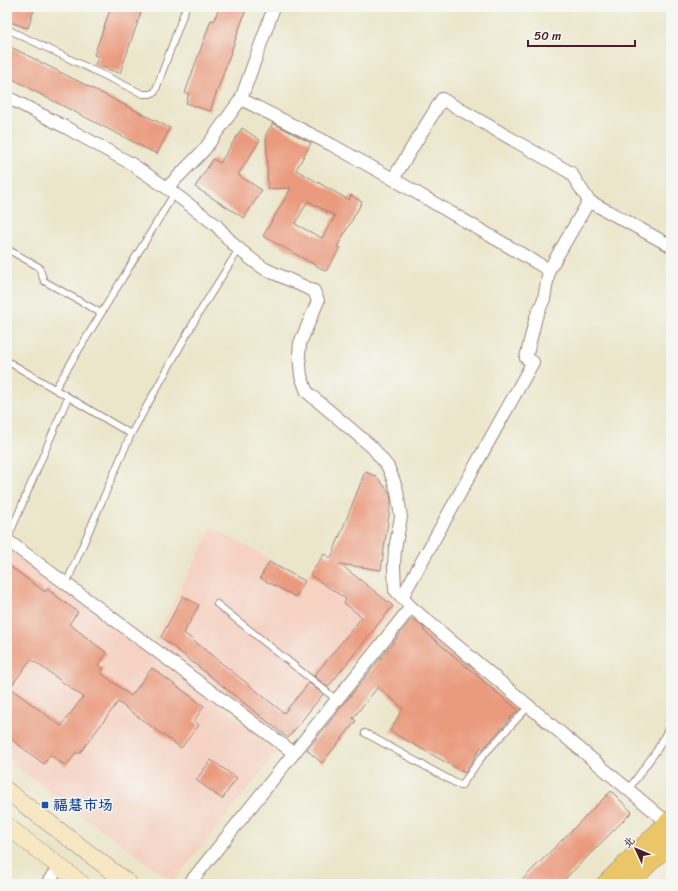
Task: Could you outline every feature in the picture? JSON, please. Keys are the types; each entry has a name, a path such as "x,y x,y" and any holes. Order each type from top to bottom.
{"main road":[{"path":"7,791 129,884"},
{"path":"7,826 82,884"},
{"path":"606,884 670,828"},
{"path":"628,884 670,828"}],"street":[{"path":"171,191 221,128 241,99 274,7"},
{"path":"7,97 99,145 130,163 171,191 216,225 239,249 255,262 266,269 311,288 318,301 300,343 299,354 301,376 307,392 372,447 384,462 393,479 397,491 401,517 395,549 394,566 396,590 411,607 628,790 670,828"},
{"path":"241,99 332,145 549,270"},
{"path":"393,179 442,99 571,173 589,201 671,246"},
{"path":"402,597 533,362 526,358 536,317 544,299 549,270 589,201"},
{"path":"7,540 294,753"},
{"path":"189,884 411,607"},
{"path":"48,884 59,866"}],"lane":[{"path":"7,29 143,94 150,94 155,92 186,7"},
{"path":"55,389 101,313 171,191"},
{"path":"7,249 39,267 44,280 101,313"},
{"path":"66,584 131,434 199,313 239,249"},
{"path":"7,360 131,434"},
{"path":"7,540 68,397"},
{"path":"218,604 337,700"},
{"path":"365,733 461,786 481,758 529,706"},
{"path":"628,790 657,750 671,724"}],"shaded area":[{"path":"212,527 305,579 323,551 366,579 397,606 289,741 155,639"},
{"path":"7,547 279,750 173,882 7,760"}],"building":[{"path":"10,7 35,7 28,28 7,21"},
{"path":"111,7 143,7 120,73 95,65 98,56 94,55"},
{"path":"219,7 247,7 210,111 186,103 189,94 185,93 211,20 214,21"},
{"path":"7,45 170,128 157,154 7,76"},
{"path":"273,123 311,143 296,170 349,200 351,195 362,202 337,247 340,248 326,271 263,236 291,188 268,189 266,134","holes":["308,201 335,216 322,238 295,224"]},
{"path":"242,128 260,140 238,175 262,190 244,218 195,187 213,159 220,163"},
{"path":"365,472 376,476 390,493 391,501 381,570 340,564 393,606 328,687 314,676 362,617 344,603 346,599 310,575 324,554 331,558"},
{"path":"269,562 305,581 296,597 260,578"},
{"path":"7,564 45,592 47,589 78,612 69,624 107,653 98,665 104,669 101,673 131,696 152,668 204,706 194,721 199,725 181,748 118,702 79,754 77,752 66,766 50,755 44,764 7,736","holes":["31,659 83,697 61,726 10,688"]},
{"path":"183,596 199,605 184,633 284,713 309,683 323,694 288,738 161,637"},
{"path":"412,619 425,628 423,630 518,710 483,749 481,747 465,773 390,731 403,708 378,687 353,718 356,721 322,763 307,750"},
{"path":"211,760 237,778 222,799 196,780"},
{"path":"611,791 632,812 560,884 518,884"}],"place":[{"name":"福慧市场","path":"45,805"}]}
